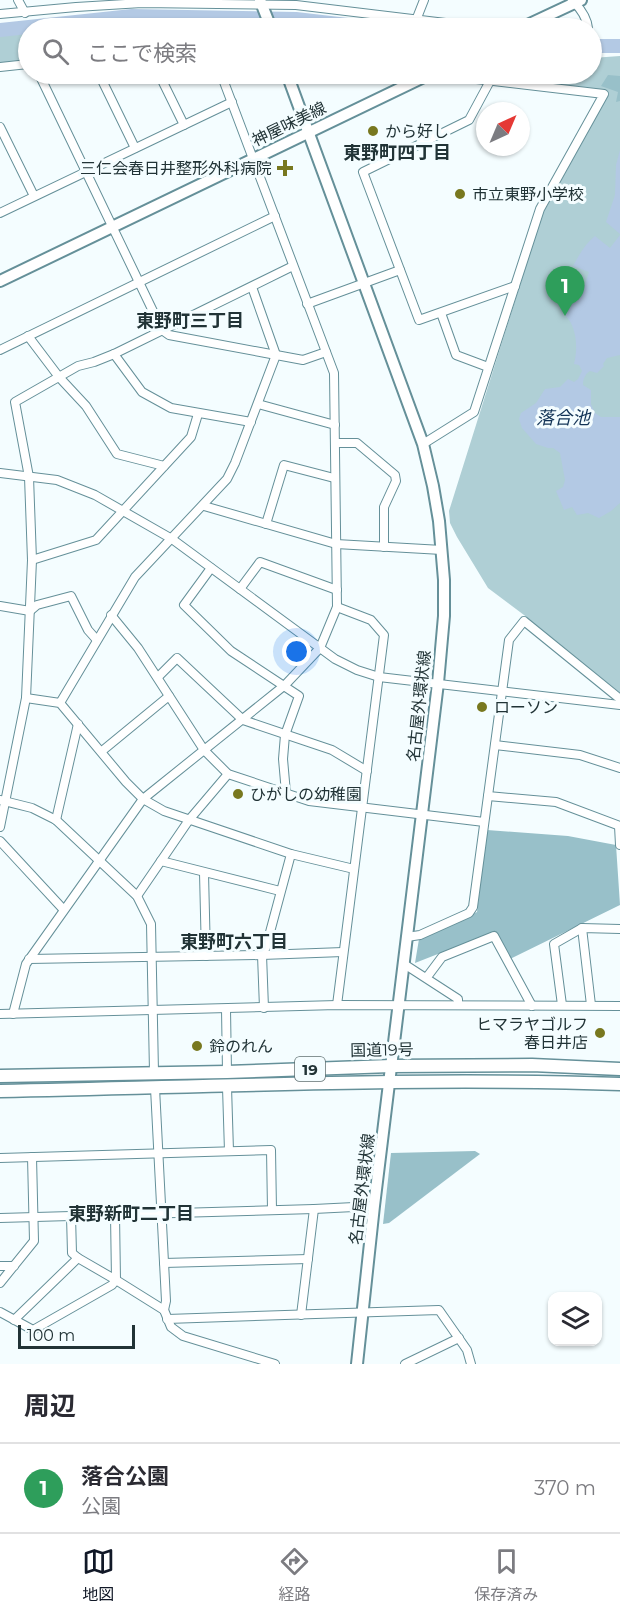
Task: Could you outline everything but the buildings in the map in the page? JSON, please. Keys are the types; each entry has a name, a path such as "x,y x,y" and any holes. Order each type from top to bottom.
{"highway":[{"name":"国道19号","path":"0,1076 227,1072 391,1065 532,1065 620,1069"},
{"name":"国道19号","path":"0,1091 390,1082 533,1081 620,1084"}],"main road":[{"path":"541,18 576,1"},
{"name":"名古屋外環状線","path":"291,84 423,444 440,521 442,550 444,616 438,683 357,1364"},
{"name":"神屋味美線","path":"0,281 309,131 393,84"}],"street":[{"path":"18,0 25,13"},
{"path":"417,18 424,0"},
{"path":"576,1 586,18"},
{"path":"0,14 25,13 75,3 192,2 263,6 297,2 378,18"},
{"path":"0,67 18,65"},
{"path":"44,84 162,330 169,335 303,360 326,352"},
{"path":"104,84 135,148"},
{"path":"164,84 184,125"},
{"path":"13,1014 29,959 143,799 285,685 320,648 337,607 334,373 225,84"},
{"path":"488,84 469,120 363,172 419,320 515,286"},
{"path":"423,444 474,412 540,209 604,94 516,84"},
{"path":"0,213 232,102"},
{"path":"0,127 34,196"},
{"path":"0,350 275,216"},
{"path":"0,827 3,801 26,698 32,560 29,477 15,402 78,366 114,354 293,266"},
{"path":"308,304 400,270"},
{"path":"60,703 96,639 135,577 227,479 276,355 252,287"},
{"path":"441,313 456,355 488,367"},
{"path":"28,336 59,377 86,406 117,454 164,466"},
{"path":"114,354 142,392 171,408 251,422"},
{"path":"258,404 335,425"},
{"path":"32,560 96,540 191,437 198,414"},
{"path":"335,443 357,442 395,475 396,481 384,507 384,547"},
{"path":"266,524 284,465 334,478"},
{"path":"0,473 57,480 95,495 172,539 335,659 357,670 379,677 620,705"},
{"path":"204,506 336,544 442,550"},
{"path":"240,589 260,562 337,590"},
{"path":"211,568 184,605 231,651 299,696 285,735 282,759 286,793"},
{"path":"0,606 30,611 37,606 71,596 88,630 96,639"},
{"path":"337,607 371,620 384,635 337,1005"},
{"path":"111,615 158,677 204,750 228,774 309,801 484,822"},
{"path":"407,937 420,935 469,913 473,908 509,640 524,621 620,699"},
{"path":"158,677 177,658 243,720 332,750 367,771"},
{"path":"102,751 169,696"},
{"path":"26,698 60,703 126,782 143,799 164,812 291,854 354,869"},
{"path":"56,820 78,724"},
{"path":"495,745 580,755 620,768"},
{"path":"137,896 189,820 228,774"},
{"path":"488,796 556,802 619,826 620,845"},
{"path":"3,801 32,808 56,820 137,896 151,924 154,1072"},
{"path":"0,841 63,909"},
{"path":"264,1008 262,955 291,854"},
{"path":"160,861 280,891"},
{"path":"204,873 206,956"},
{"path":"582,928 591,1005"},
{"path":"562,1005 554,944 582,928 620,929"},
{"path":"427,977 442,957 494,936 532,1006"},
{"path":"29,959 343,952"},
{"path":"405,964 458,999 458,1005"},
{"path":"0,1014 337,1005 620,1006"},
{"path":"226,1009 227,1072"},
{"path":"227,1087 229,1151"},
{"path":"155,1088 165,1314 171,1327 183,1336 275,1364"},
{"path":"0,1158 271,1150 272,1210"},
{"path":"0,1283 34,1241 32,1157"},
{"path":"0,1218 374,1206"},
{"path":"302,1315 314,1209"},
{"path":"0,1312 33,1330 112,1285 116,1280 115,1215"},
{"path":"71,1216 72,1253 165,1314 302,1315 439,1310 467,1350 471,1364"},
{"path":"14,1320 78,1258"},
{"path":"164,1263 308,1259"},
{"path":"0,1266 14,1266"},
{"path":"405,1364 459,1338"},
{"path":"243,1364 248,1356"}],"shaded area":[{"path":"18,33 18,61 0,63 0,36"},
{"path":"620,56 620,693 488,588 457,537 450,523 449,511 542,215 609,94 534,84 602,84 602,57"},
{"path":"608,75 620,76 620,101 616,102 618,92 601,86"},
{"path":"487,830 568,836 616,845 620,905 510,959 494,932 415,963 419,939 477,912"},
{"path":"409,1071 533,1071 620,1075 620,1077 543,1072"},
{"path":"371,1077 0,1084 0,1083"},
{"path":"475,1151 480,1154 389,1223 383,1224 391,1153"}],"water":[{"path":"620,150 620,234 606,222 615,195 616,165"},
{"name":"落合池","path":"620,235 620,355 607,358 604,366 597,373 590,371 583,383 591,390 591,404 595,413 601,417 620,417 620,503 599,518 588,513 577,515 572,507 564,510 556,491 563,487 565,480 560,453 553,448 536,444 522,428 519,419 521,413 536,403 545,389 560,387 568,379 574,382 578,379 582,371 579,365 574,364 576,339 566,316 567,282 584,287 589,272 573,266 591,239 595,236 610,248"}],"waterway":[{"path":"113,18 132,16 241,18"},
{"path":"0,30 18,28"},
{"path":"602,46 620,46"}],"place":[{"name":"から好し","path":"373,131"},
{"name":"三仁会春日井整形外科病院","path":"285,168"},
{"name":"市立東野小学校","path":"460,194"},
{"name":"落合公園","path":"565,316"},
{"name":"ローソン","path":"482,707"},
{"name":"ひがしの幼稚園","path":"238,794"},
{"name":"ヒマラヤゴルフ 春日井店","path":"600,1033"},
{"name":"鈴のれん","path":"197,1046"}],"district":[{"name":"東野町四丁目","path":"397,153"},
{"name":"東野町三丁目","path":"190,321"},
{"name":"東野町六丁目","path":"234,942"},
{"name":"東野新町二丁目","path":"131,1214"}]}
